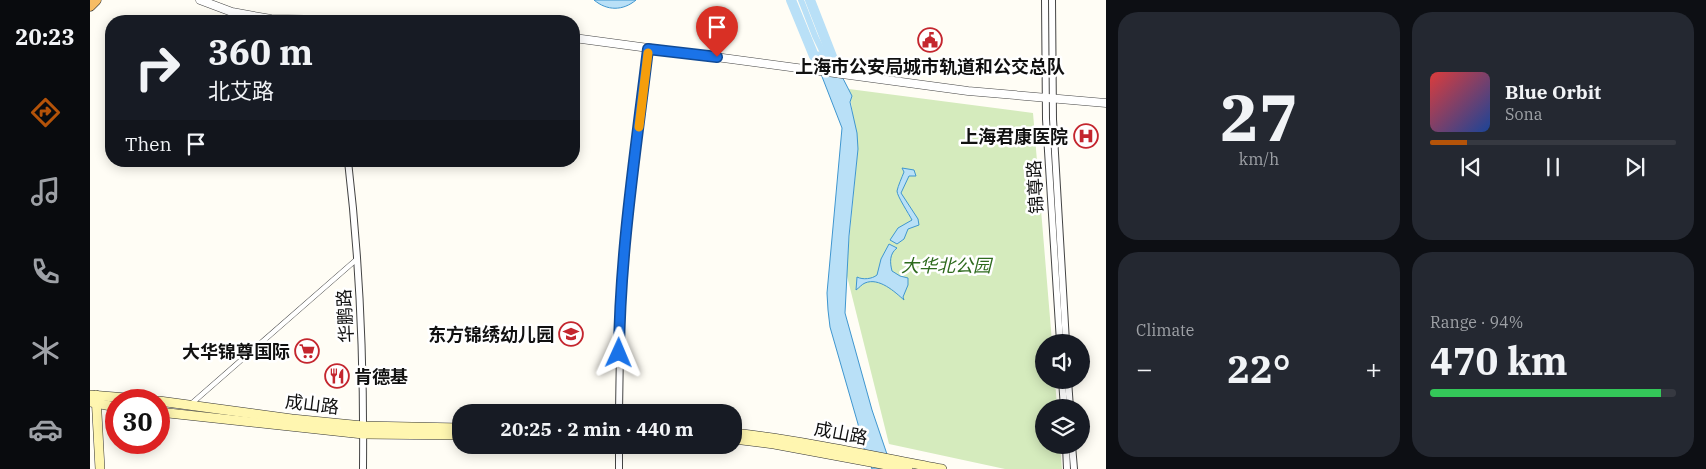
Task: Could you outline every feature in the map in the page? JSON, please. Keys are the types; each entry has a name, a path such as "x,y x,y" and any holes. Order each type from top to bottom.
{"highway":[{"path":"90,6 96,0"}],"main road":[{"path":"100,469 93,399 105,403"},
{"name":"成山路","path":"170,402 363,430 452,428"},
{"name":"成山路","path":"170,413 363,430 452,435"},
{"name":"成山路","path":"742,434 774,437 892,463 942,469"},
{"name":"成山路","path":"742,440 863,457"},
{"name":"成山路","path":"892,463 908,469"}],"street":[{"path":"200,0 246,15"},
{"name":"锦尊路","path":"1045,0 1060,334"},
{"name":"锦尊路","path":"1052,0 1049,98 1065,334"},
{"path":"580,39 968,91 1106,103"},
{"path":"619,404 621,285 648,49"},
{"name":"华鹏路","path":"349,167 357,259 363,363 363,469"},
{"path":"190,404 357,259"},
{"path":"619,454 619,469"},
{"path":"1066,454 1067,469"},
{"path":"1073,454 1074,469"}],"green space":[{"name":"大华北公园","path":"849,89 1033,113 1051,334 1035,334 1035,389 1056,389 1056,399 1035,399 1035,454 1061,454 1062,469 1005,469 889,444 846,272 858,149"}],"water":[{"path":"594,0 636,0 620,8 610,8"},
{"path":"814,56 833,59 852,96 850,102 857,133 858,149 849,236 845,313 872,410 892,469 872,469 860,438 858,424 830,327 827,293 842,128"},
{"path":"902,168 914,170 916,176 909,176 901,193 918,219 919,225 908,229 904,239 897,244 890,240 898,228 912,220 897,191 904,172"},
{"path":"889,244 897,248 891,256 892,271 908,278 908,285 903,297 904,300 886,286 876,282 865,283 856,290 857,277 867,279 877,275 881,259"}],"waterway":[{"path":"791,0 814,56 833,59 810,0"},
{"path":"801,0 829,65"}],"slow traffic":[{"path":"639,127 648,53"}],"place":[{"name":"上海市公安局城市轨道和公交总队","path":"930,40"},
{"name":"上海君康医院","path":"1086,136"},
{"name":"东方锦绣幼儿园","path":"571,334"},
{"name":"大华锦尊国际","path":"307,351"},
{"name":"肯德基","path":"337,376"}],"route":[{"path":"619,353 621,285 625,237 648,49 717,57"}]}
